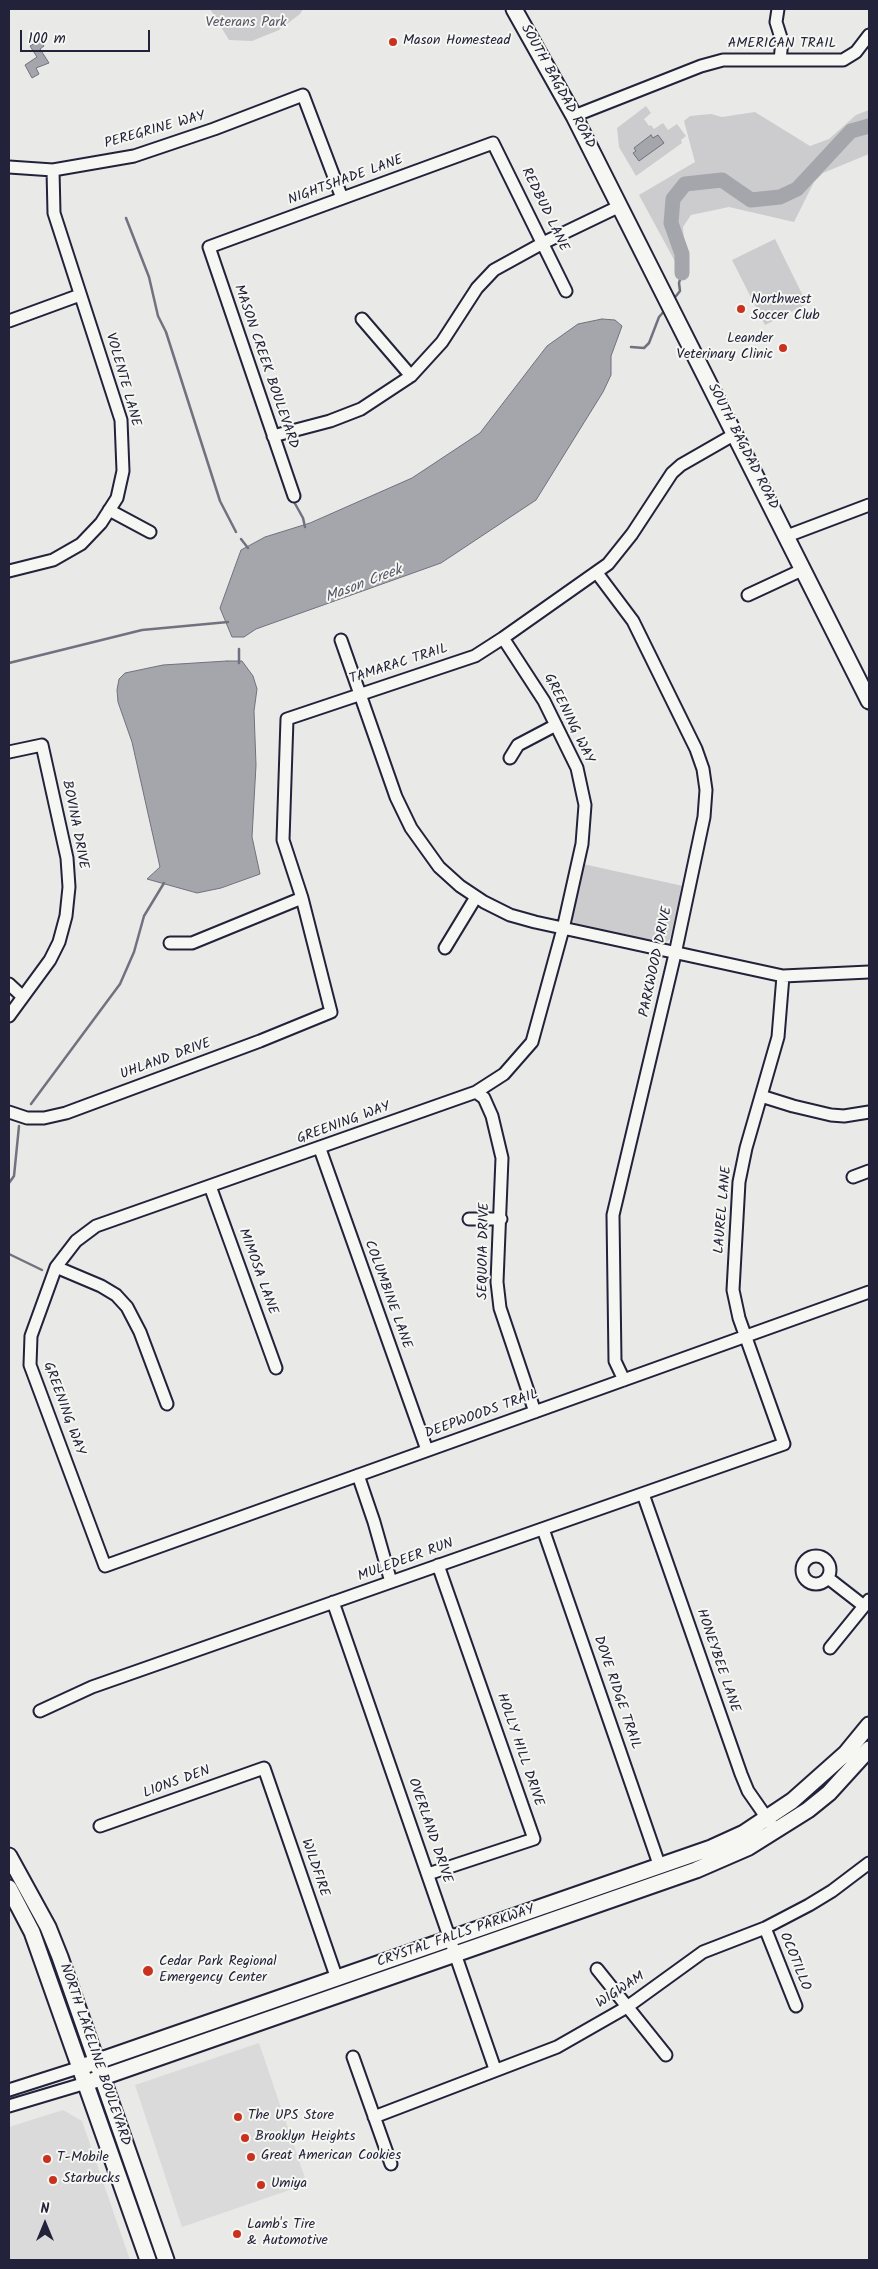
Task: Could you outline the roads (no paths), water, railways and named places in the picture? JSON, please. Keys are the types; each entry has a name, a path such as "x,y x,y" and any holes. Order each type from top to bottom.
{"main road":[{"name":"SOUTH BAGDAD ROAD","path":"514,9 574,116 786,536 865,682 869,701"},
{"name":"CRYSTAL FALLS PARKWAY","path":"81,2067 337,1979 453,1947 696,1870 749,1847 846,1753 869,1724"},
{"name":"CRYSTAL FALLS PARKWAY","path":"86,2082 453,1947 771,1825 829,1792 869,1749"},
{"name":"NORTH LAKELINE BOULEVARD","path":"9,1856 48,1927 98,2062 166,2260"},
{"name":"NORTH LAKELINE BOULEVARD","path":"9,1888 32,1932 148,2260"}],"street":[{"path":"778,9 776,22 782,41 780,60"},
{"name":"AMERICAN TRAIL","path":"574,116 714,62 732,58 843,60 856,52 869,35"},
{"name":"PEREGRINE WAY","path":"9,168 53,170 134,156 214,129 303,94 342,198"},
{"name":"NIGHTSHADE LANE","path":"209,247 493,143"},
{"name":"REDBUD LANE","path":"493,143 566,291"},
{"name":"VOLENTE LANE","path":"9,571 52,560 81,544 101,523 117,498 123,471 121,420 54,213 53,170"},
{"path":"273,436 330,421 361,409 411,376 442,342 477,288 494,270 543,242 620,206"},
{"name":"MASON CREEK BOULEVARD","path":"209,247 294,496"},
{"path":"9,321 80,295"},
{"path":"362,319 411,376"},
{"name":"TAMARAC TRAIL","path":"331,1012 302,898 283,840 288,719 475,656 597,573 623,547 672,473 681,465 735,434"},
{"path":"786,536 869,505"},
{"path":"109,510 150,532"},
{"path":"748,595 804,569"},
{"name":"PARKWOOD DRIVE","path":"597,573 633,621 696,749 705,779 704,817 675,954 613,1215 615,1361 624,1380"},
{"name":"GREENING WAY","path":"105,1566 30,1365 31,1336 56,1267 76,1241 96,1226 320,1149 476,1092 504,1074 532,1042 563,929 582,844 585,805 577,768 556,725 526,669 503,638"},
{"path":"341,640 396,798 411,828 439,867 476,897 510,915 563,929 783,976 869,972"},
{"path":"510,758 518,745 556,725"},
{"name":"BOVINA DRIVE","path":"9,752 42,745 67,858 68,902 59,942 50,960 9,1016"},
{"path":"445,948 476,897"},
{"path":"170,943 192,943 302,898"},
{"name":"LAUREL LANE","path":"783,976 778,1037 746,1148 739,1182 733,1290 739,1318 784,1444"},
{"path":"9,984 23,997"},
{"name":"UHLAND DRIVE","path":"9,1112 27,1118 44,1118 66,1113 260,1041 331,1012"},
{"name":"SEQUOIA DRIVE","path":"476,1092 486,1102 500,1144 502,1158 497,1282 500,1308 535,1412"},
{"path":"761,1096 792,1106 831,1115 844,1116 869,1112"},
{"name":"COLUMBINE LANE","path":"320,1149 427,1450"},
{"path":"853,1177 869,1171"},
{"name":"MIMOSA LANE","path":"210,1186 276,1368"},
{"path":"469,1219 500,1219"},
{"path":"56,1267 101,1286 116,1295 127,1308 140,1332 167,1404"},
{"name":"DEEPWOODS TRAIL","path":"105,1566 869,1292"},
{"name":"MULEDEER RUN","path":"40,1711 92,1687 784,1444"},
{"path":"358,1475 391,1582"},
{"name":"HONEYBEE LANE","path":"643,1494 741,1774 748,1791 771,1825"},
{"name":"DOVE RIDGE TRAIL","path":"543,1529 660,1867"},
{"name":"HOLLY HILL DRIVE","path":"428,1874 534,1839 438,1565"},
{"path":"828,1578 867,1603 830,1648"},
{"name":"OVERLAND DRIVE","path":"334,1602 495,2069"},
{"name":"LIONS DEN","path":"100,1826 264,1768"},
{"name":"WILDFIRE","path":"264,1768 337,1979"},
{"name":"WIGWAM","path":"374,2117 495,2069 557,2047 627,2007 703,1952 765,1928 832,1891 869,1865"},
{"name":"OCOTILLO","path":"765,1928 796,2006"},
{"path":"597,1969 666,2055"},
{"path":"353,2057 390,2164"},
{"name":"CRYSTAL FALLS PARKWAY","path":"9,2090 81,2067"},
{"name":"CRYSTAL FALLS PARKWAY","path":"9,2106 86,2082"}],"water":[{"path":"40,40 44,46 40,49 49,63 36,68 39,74 32,78 25,65 37,57 30,46"},
{"path":"651,135 653,138 658,135 664,143 639,161 633,153 636,151 634,148"},
{"path":"602,319 615,320 622,326 611,356 611,375 603,392 536,500 441,563 256,629 244,637 232,637 220,608 241,550 265,537 310,523 412,478 480,433 547,346 578,324"},
{"path":"242,661 253,676 257,689 254,711 256,765 252,837 260,874 221,888 197,893 147,879 160,867 132,742 118,702 117,690 119,679 125,673 163,665"}],"waterway":[{"name":"Mason Creek","path":"682,273 682,254 671,223 673,199 685,184 722,180 751,200 780,197 797,189 851,131 869,126"},
{"path":"126,218 149,277 158,316 166,332 220,501 236,532"},
{"name":"Mason Creek","path":"672,301 680,291 679,283 682,273"},
{"name":"Mason Creek","path":"631,347 644,348 649,343 659,317 666,309"},
{"path":"293,500 303,518 305,527"},
{"path":"241,539 248,548"},
{"name":"Mason Creek","path":"9,663 142,630 228,622"},
{"path":"239,649 239,663"},
{"path":"31,1104 120,984 134,952 144,916 164,883"},
{"path":"9,1183 14,1176 19,1126"},
{"path":"9,1254 42,1270"}],"place":[{"name":"Mason Homestead","path":"393,42"},
{"name":"Northwest Soccer Club","path":"741,309"},
{"name":"Leander Veterinary Clinic","path":"783,348"},
{"name":"Cedar Park Regional Emergency Center","path":"148,1971"},
{"name":"The UPS Store","path":"238,2117"},
{"name":"Brooklyn Heights","path":"245,2138"},
{"name":"Great American Cookies","path":"251,2157"},
{"name":"T-Mobile","path":"47,2159"},
{"name":"Starbucks","path":"53,2180"},
{"name":"Umiya","path":"261,2185"},
{"name":"Lamb's Tire & Automotive","path":"237,2234"}],"park label":[{"name":"Veterans Park","path":"246,24"}]}
